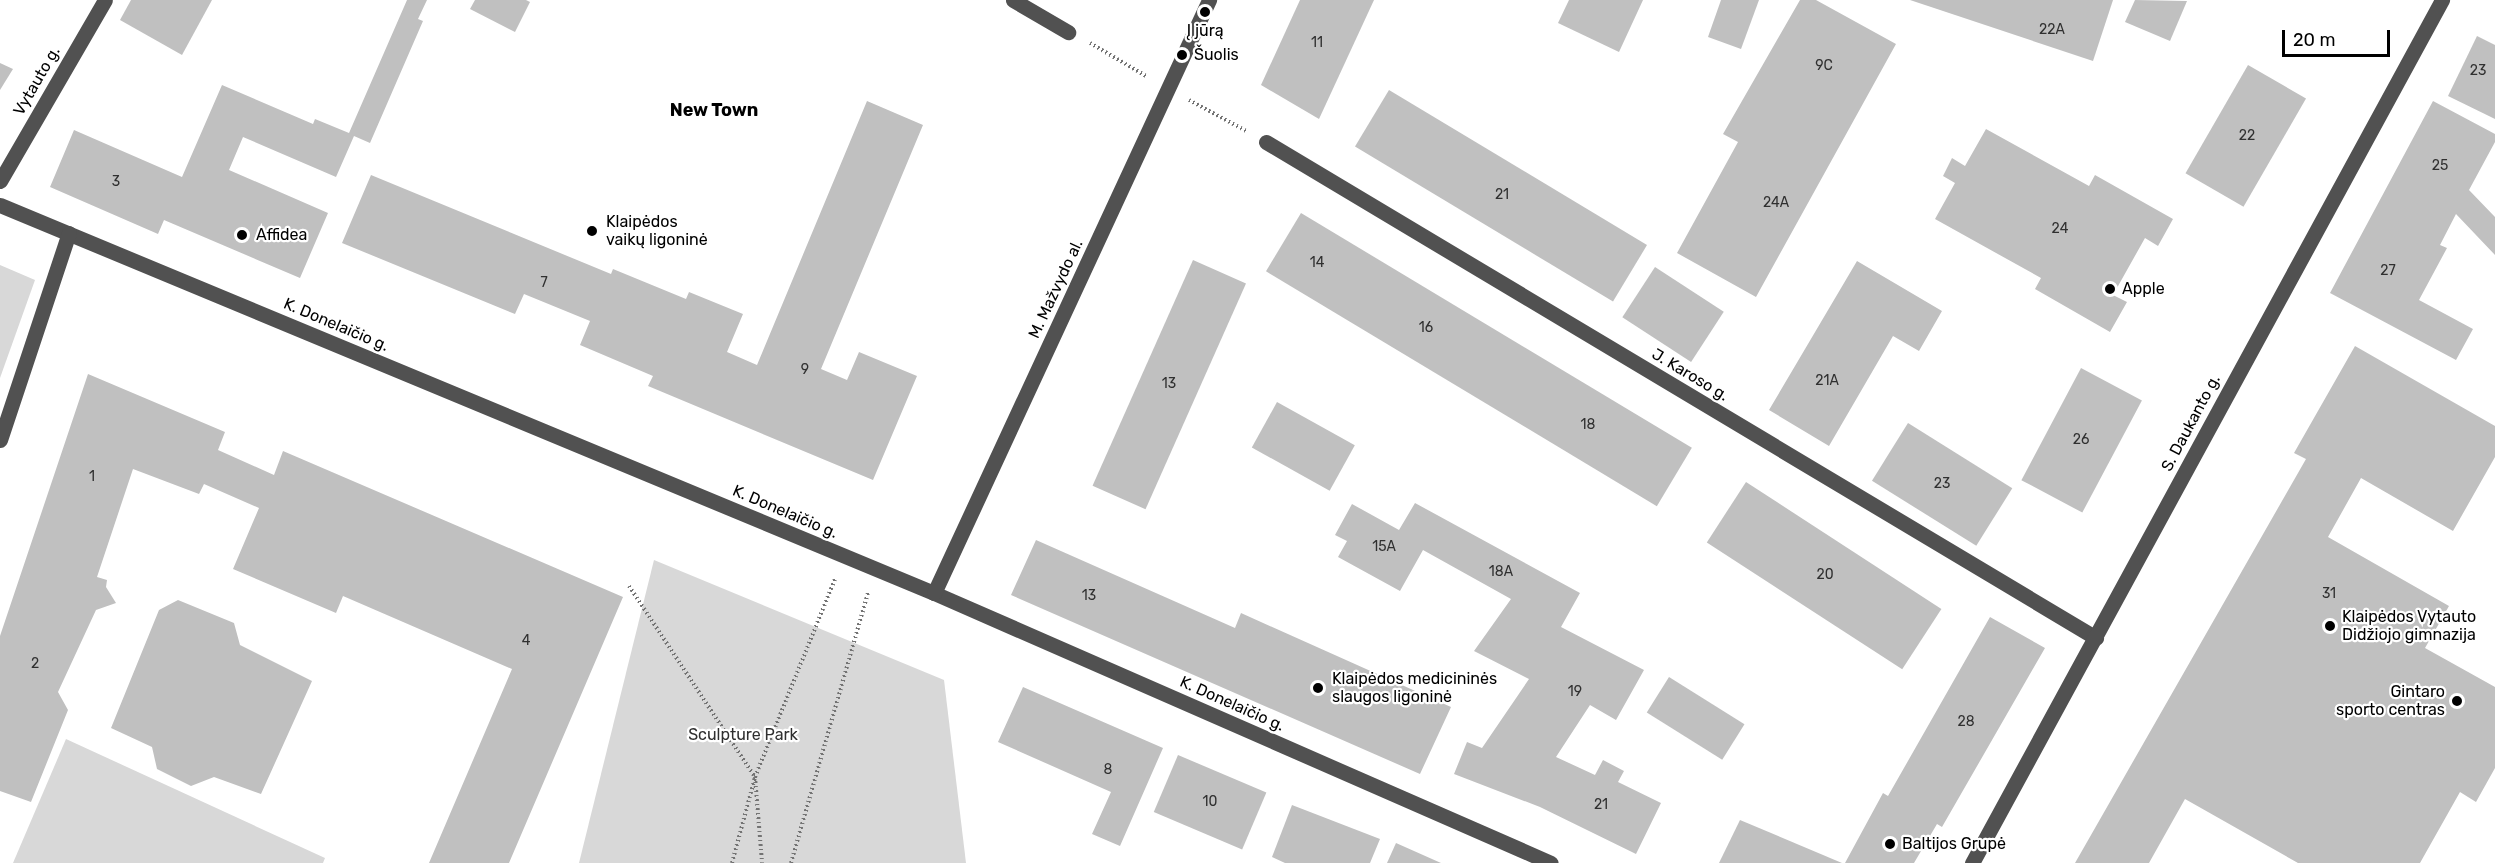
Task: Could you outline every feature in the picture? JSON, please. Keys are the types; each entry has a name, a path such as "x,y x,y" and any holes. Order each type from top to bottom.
{"street":[{"name":"Vytauto g.","path":"0,181 105,0"},
{"path":"1013,0 1068,32"},
{"name":"M. Mažvydo al.","path":"934,593 1209,0"},
{"name":"S. Daukanto g.","path":"1972,863 2442,0"},
{"name":"J. Karoso g.","path":"1266,142 2096,638"},
{"name":"K. Donelaičio g.","path":"0,205 934,593 1551,863"},
{"path":"0,440 69,233"}],"path":[{"path":"732,863 755,777 844,556"},
{"path":"791,863 876,569"},
{"path":"629,586 755,777 762,863"}],"green space":[{"path":"0,265 35,280 0,378"},
{"name":"Sculpture Park","path":"654,560 944,680 966,863 579,863"},
{"path":"66,739 325,858 323,863 13,863"}],"building":[{"path":"131,0 212,0 182,55 120,20"},
{"path":"407,0 427,0 418,19 423,21 370,143 354,136 336,177 243,137 229,170 328,213 300,278 164,220 158,234 50,187 74,130 182,177 222,85 313,124 315,119 349,133"},
{"path":"475,0 526,0 530,2 515,32 470,9"},
{"path":"1300,0 1374,0 1319,119 1261,85"},
{"path":"1569,0 1643,0 1619,52 1558,23"},
{"path":"1721,0 1759,0 1741,49 1708,37"},
{"path":"1800,0 1816,0 1896,44 1756,297 1677,253 1738,142 1723,134"},
{"path":"1910,0 2113,0 2093,61"},
{"path":"2135,0 2187,1 2170,41 2125,22"},
{"path":"2477,36 2495,45 2495,119 2448,96"},
{"path":"0,63 13,69 0,90"},
{"path":"2248,65 2306,98 2244,207 2186,173"},
{"path":"1389,90 1647,245 1613,302 1355,147"},
{"path":"867,101 923,125 821,369 847,380 859,352 917,376 873,480 648,386 653,376 580,345 590,321 524,294 515,314 342,243 371,175 611,274 613,269 686,299 689,292 743,314 727,352 757,365"},
{"path":"2433,101 2495,134 2495,142 2469,190 2495,217 2495,255 2456,214 2440,245 2447,248 2419,300 2473,329 2456,360 2330,293"},
{"path":"1986,129 2089,186 2095,175 2173,219 2158,246 2145,238 2113,295 2127,302 2110,332 2035,289 2041,278 1935,219 1955,183 1943,176 1952,158 1965,166"},
{"path":"1301,213 1692,448 1657,506 1266,271"},
{"path":"1193,260 1246,284 1146,509 1093,486"},
{"path":"1857,261 1942,311 1919,351 1893,336 1829,446 1769,410"},
{"path":"1655,267 1724,312 1691,362 1622,317"},
{"name":"Klaipėdos Vytauto Didžiojo gimnazija","path":"2355,346 2495,426 2495,457 2453,531 2361,478 2328,537 2449,606 2425,648 2495,687 2495,768 2476,802 2460,792 2420,863 2298,863 2185,799 2149,863 2075,863 2306,459 2294,453"},
{"path":"2081,368 2142,400 2082,513 2021,480"},
{"path":"88,374 225,432 218,450 274,475 283,451 623,597 509,863 429,863 512,669 343,596 336,613 233,569 259,508 204,484 199,494 133,469 97,577 107,580 106,587 116,603 96,610 58,692 68,710 31,802 0,791 0,636"},
{"path":"1277,402 1355,445 1330,491 1252,447"},
{"path":"1908,423 2012,488 1976,546 1872,481"},
{"path":"1746,482 1941,609 1902,669 1707,542"},
{"path":"1415,503 1580,593 1561,627 1644,670 1616,720 1590,705 1556,757 1595,775 1603,760 1624,771 1618,782 1661,803 1636,854 1540,807 1454,774 1467,742 1482,748 1529,679 1474,651 1511,599 1423,550 1400,591 1338,557 1347,541 1335,535 1352,504 1399,530"},
{"name":"Klaipėdos medicininės slaugos ligoninė","path":"1036,540 1235,628 1241,613 1451,707 1420,774 1011,595"},
{"path":"178,600 234,623 240,645 312,681 261,794 214,777 191,786 157,769 152,747 111,728 159,610"},
{"path":"1990,617 2045,648 1942,827 1937,824 1914,863 1845,863 1883,793 1888,796"},
{"path":"1669,677 1744,724 1722,760 1647,713"},
{"path":"1023,687 1163,748 1120,846 1092,834 1111,792 998,742"},
{"path":"1178,755 1266,793 1242,850 1154,812"},
{"path":"1292,805 1380,839 1370,863 1285,863 1272,857"},
{"path":"1740,820 1842,863 1719,863"},
{"path":"1396,843 1441,863 1387,863"}],"place":[{"name":"Į jūrą","path":"1205,12"},
{"name":"Šuolis","path":"1182,55"},
{"name":"Klaipėdos vaikų ligoninė","path":"592,231"},
{"name":"Affidea","path":"242,235"},
{"name":"Apple","path":"2110,289"},
{"name":"Klaipėdos Vytauto Didžiojo gimnazija","path":"2330,626"},
{"name":"Klaipėdos medicininės slaugos ligoninė","path":"1318,688"},
{"name":"Gintaro sporto centras","path":"2457,701"},
{"name":"Baltijos Grupė","path":"1890,844"}],"district":[{"name":"New Town","path":"714,110"}]}
